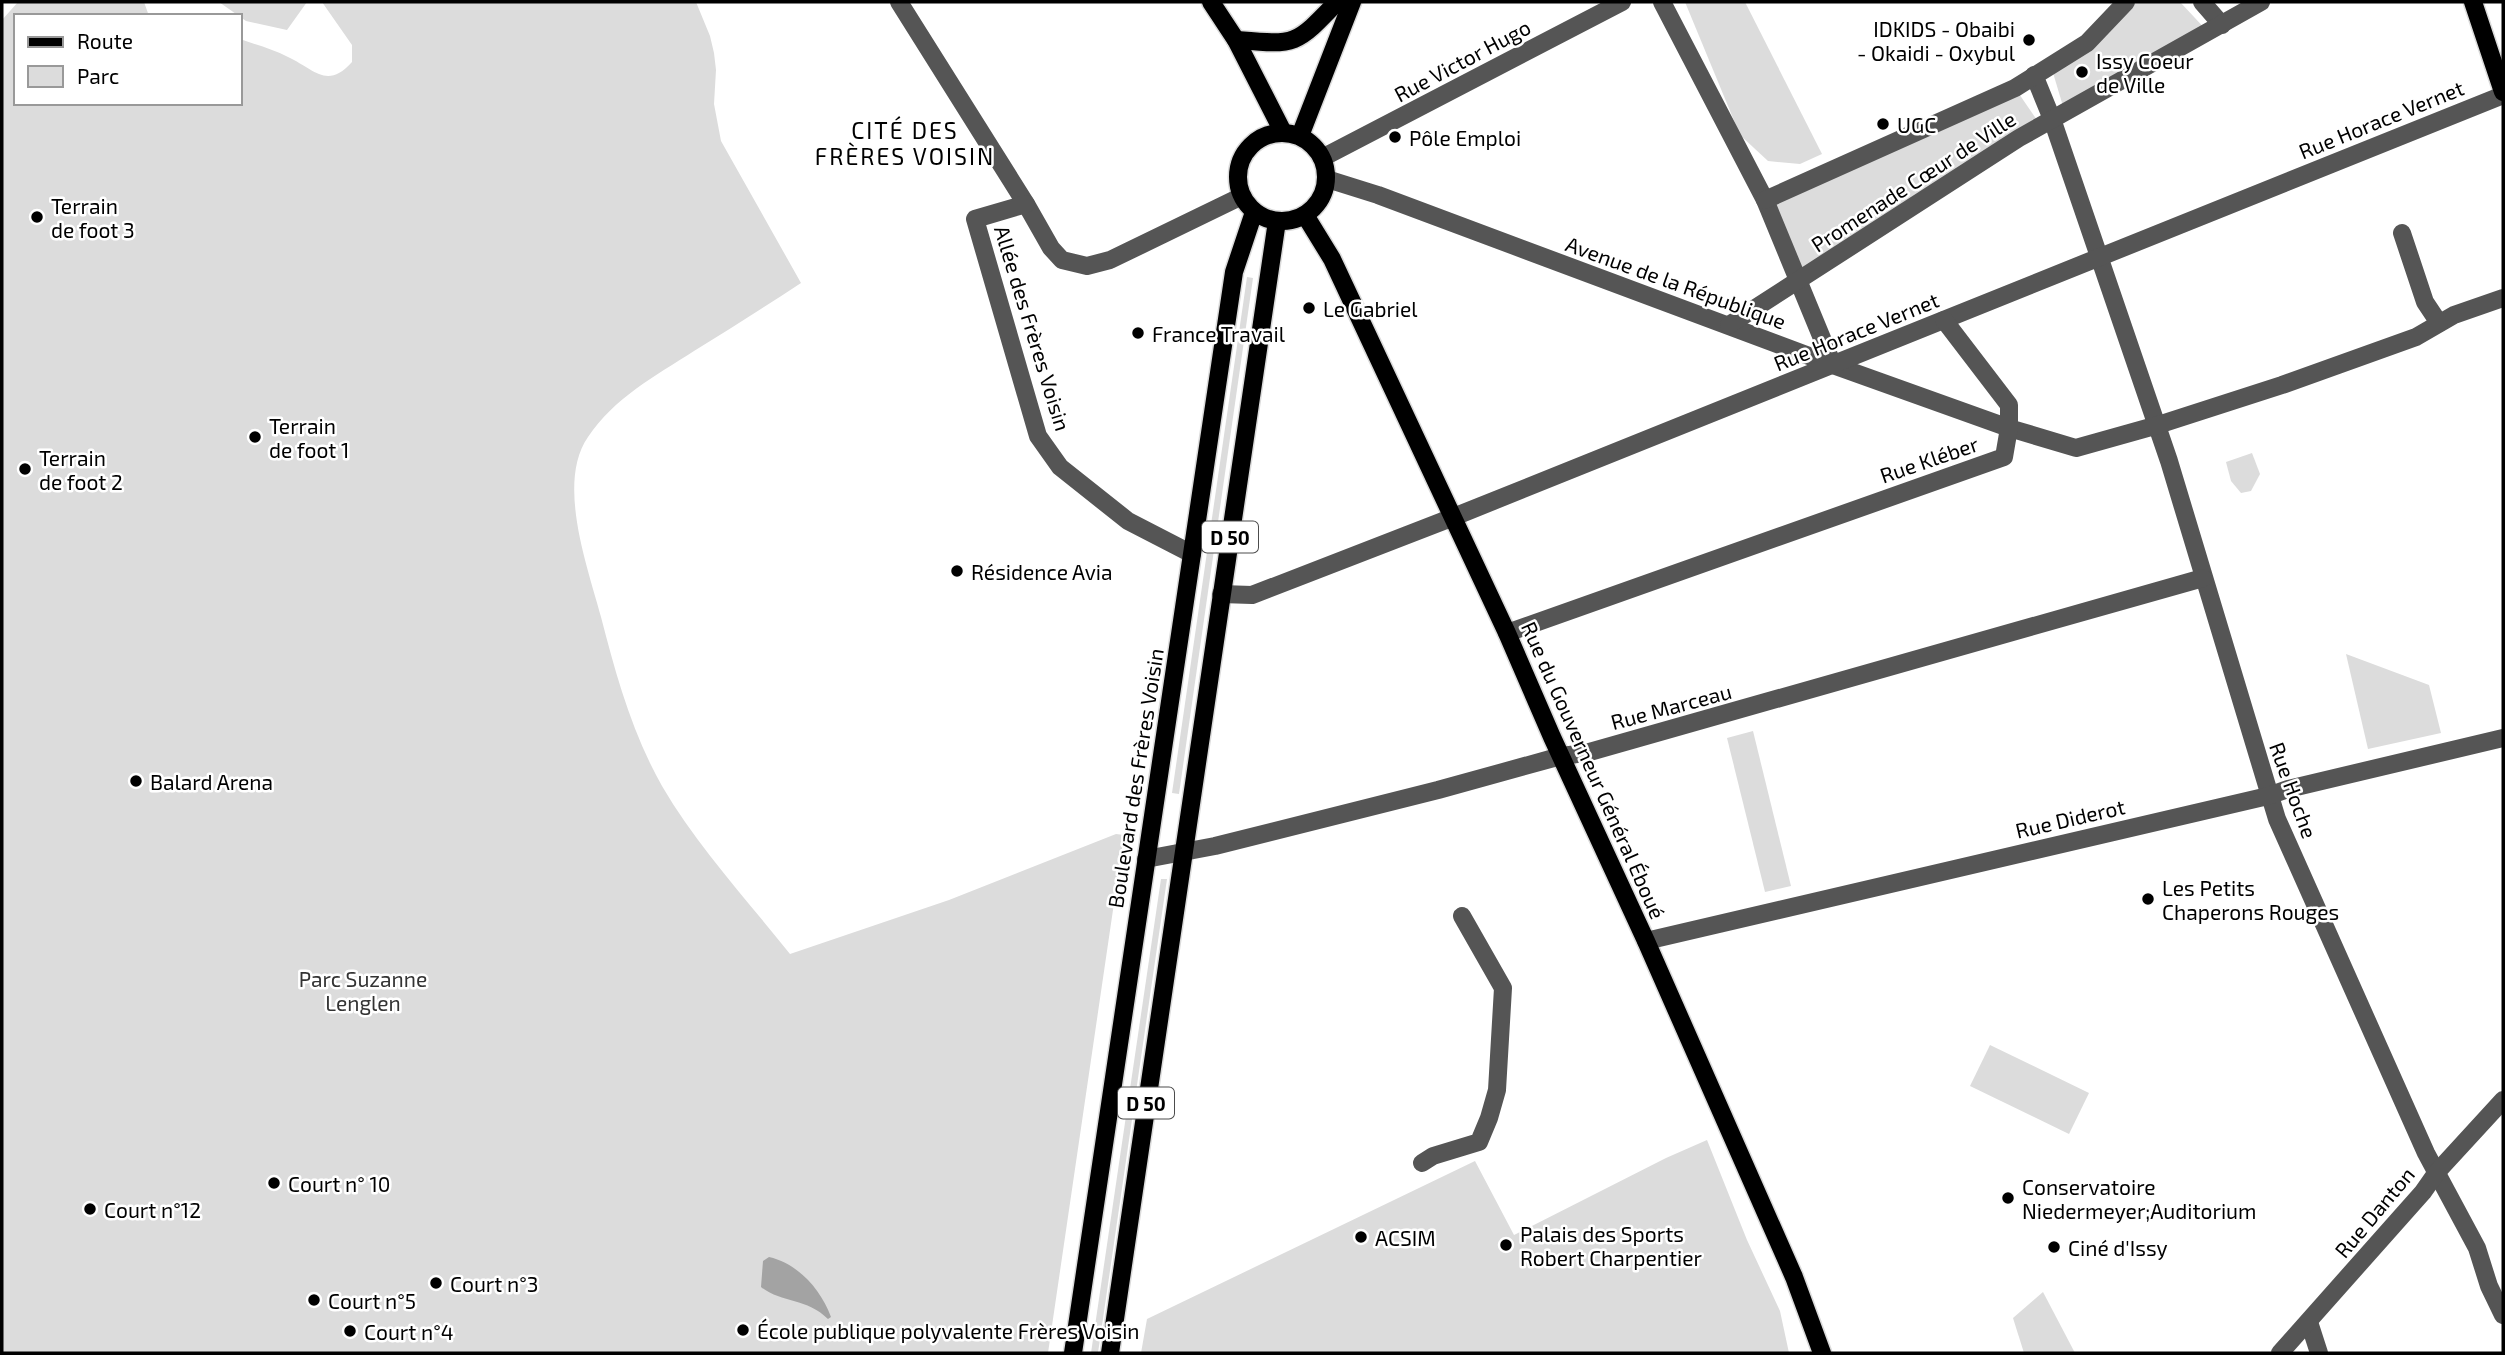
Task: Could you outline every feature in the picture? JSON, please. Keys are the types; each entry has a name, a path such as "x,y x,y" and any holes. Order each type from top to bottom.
{"main road":[{"path":"1211,2 1291,134"},
{"path":"1236,40 1277,43 1295,40 1310,30 1337,2"},
{"path":"1291,134 1352,2"},
{"path":"2473,2 2503,93"},
{"path":"1291,134 1313,144 1322,158 1327,179 1324,193 1306,215 1292,220 1277,221 1265,218 1254,212 1242,196 1237,179 1238,169 1250,145 1265,135 1291,134"},
{"name":"Boulevard des Frères Voisin","path":"1073,1353 1236,263 1254,212"},
{"name":"Rue du Gouverneur Général Éboué","path":"1306,215 1332,259 1507,633 1794,1277 1822,1353"},
{"name":"D 50","path":"1110,1353 1277,221"}],"street":[{"path":"899,2 1051,248 1062,260 1087,266 1111,260 1242,196"},
{"name":"Rue Victor Hugo","path":"1322,158 1622,2"},
{"name":"Promenade Cœur de Ville","path":"1662,2 1765,200 1833,365"},
{"name":"Promenade Cœur de Ville","path":"1765,200 2015,88 2087,43 2126,2"},
{"path":"2202,2 2222,25"},
{"name":"Promenade Cœur de Ville","path":"1729,326 2019,138 2261,2"},
{"path":"2034,75 2101,257"},
{"name":"Rue Horace Vernet","path":"1221,594 1252,595 1451,518 2503,93"},
{"name":"Avenue de la République","path":"1327,179 1378,195 2009,428"},
{"name":"Allée des Frères Voisin","path":"1026,204 975,219 1038,436 1060,467 1128,521 1192,554"},
{"path":"2402,233 2425,302 2439,323"},
{"name":"Rue Hoche","path":"2101,257 2158,425 2268,796 2423,1146 2477,1248 2489,1286 2503,1315"},
{"path":"1944,320 2009,405 2009,428 2076,448 2282,385 2416,337 2454,315 2503,298"},
{"name":"Rue Kléber","path":"1507,633 2004,457 2009,428"},
{"name":"Rue Marceau","path":"1146,859 1182,853 1438,790 1561,756 1586,753 2203,579"},
{"name":"Rue Diderot","path":"1646,941 2268,796 2503,738"},
{"path":"1422,1163 1433,1156 1479,1142 1497,1090 1503,988 1462,916"},
{"name":"Rue Danton","path":"2280,1353 2503,1100"},
{"path":"2309,1322 2319,1353"}],"green space":[{"name":"Parc Suzanne Lenglen","path":"18,2 144,2 148,14 14,14 14,105 242,105 242,40 282,54 328,76 335,75 352,62 352,45 322,2 696,2 714,53 714,104 721,141 801,283 636,389 598,423 579,456 575,478 578,526 589,575 626,703 651,766 676,808 707,851 790,954 949,900 1116,834 1124,835 1048,1353 2,1353 2,20"},
{"path":"219,2 307,2 287,30 246,21 242,14 236,14"},
{"path":"1685,2 1745,2 1822,154 1800,164 1768,161 1740,135"},
{"path":"2126,2 2180,2 2209,33 2065,113 2051,66"},
{"path":"2015,88 2041,126 1799,281 1765,200"},
{"path":"1247,277 1253,278 1179,794 1172,793"},
{"path":"2252,453 2260,474 2251,491 2241,493 2231,481 2226,462"},
{"path":"2346,654 2429,685 2441,733 2368,749"},
{"path":"1753,731 1791,886 1765,892 1727,738"},
{"path":"1161,879 1167,879 1098,1353 1091,1353"},
{"path":"1990,1045 2089,1093 2069,1134 1970,1086"},
{"name":"Palais des Sports Robert Charpentier","path":"1707,1140 1747,1240 1780,1311 1789,1353 1141,1353 1147,1319 1475,1161 1514,1235"},
{"path":"2043,1292 2075,1353 2024,1353 2013,1318"}],"shaded area":[{"path":"769,1257 780,1260 808,1280 831,1317 828,1319 811,1307 777,1296 761,1287 763,1261"}],"place":[{"name":"IDKIDS - Obaibi - Okaidi - Oxybul","path":"2029,40"},
{"name":"Issy Coeur de Ville","path":"2082,72"},
{"name":"UGC","path":"1883,124"},
{"name":"Pôle Emploi","path":"1395,137"},
{"name":"Terrain de foot 3","path":"37,217"},
{"name":"Le Gabriel","path":"1309,308"},
{"name":"France Travail","path":"1138,333"},
{"name":"Terrain de foot 1","path":"255,437"},
{"name":"Terrain de foot 2","path":"25,469"},
{"name":"Résidence Avia","path":"957,571"},
{"name":"Balard Arena","path":"136,781"},
{"name":"Les Petits Chaperons Rouges","path":"2148,899"},
{"name":"Court n° 10","path":"274,1183"},
{"name":"Conservatoire Niedermeyer;Auditorium","path":"2008,1198"},
{"name":"Court n°12","path":"90,1209"},
{"name":"ACSIM","path":"1361,1237"},
{"name":"Palais des Sports Robert Charpentier","path":"1506,1245"},
{"name":"Ciné d'Issy","path":"2054,1247"},
{"name":"Court n°3","path":"436,1283"},
{"name":"Court n°5","path":"314,1300"},
{"name":"École publique polyvalente Frères Voisin","path":"743,1330"},
{"name":"Court n°4","path":"350,1331"}],"district":[{"name":"CITÉ DES FRÈRES VOISIN","path":"905,143"}]}
